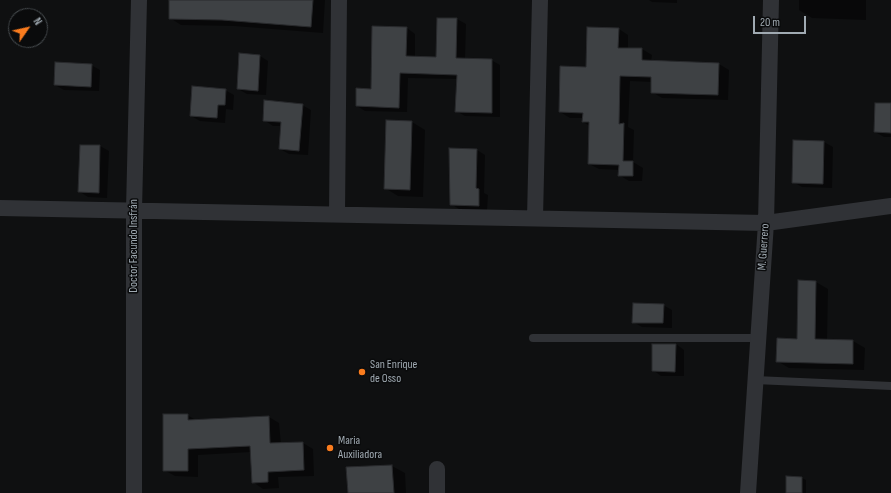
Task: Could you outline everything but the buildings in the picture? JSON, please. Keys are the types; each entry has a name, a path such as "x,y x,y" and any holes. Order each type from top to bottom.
{"street":[{"name":"Doctor Facundo Insfrán","path":"134,493 134,210 139,0"},
{"path":"337,214 339,0"},
{"path":"535,218 540,0"},
{"name":"M. Guerrero","path":"748,493 766,223 770,0"},
{"path":"0,208 766,223 891,206"},
{"path":"437,469 437,493"}],"lane":[{"path":"533,338 758,338"},
{"path":"755,380 891,386"}],"place":[{"name":"San Enrique de Osso","path":"362,372"},
{"name":"Maria Auxiliadora","path":"330,448"}]}
